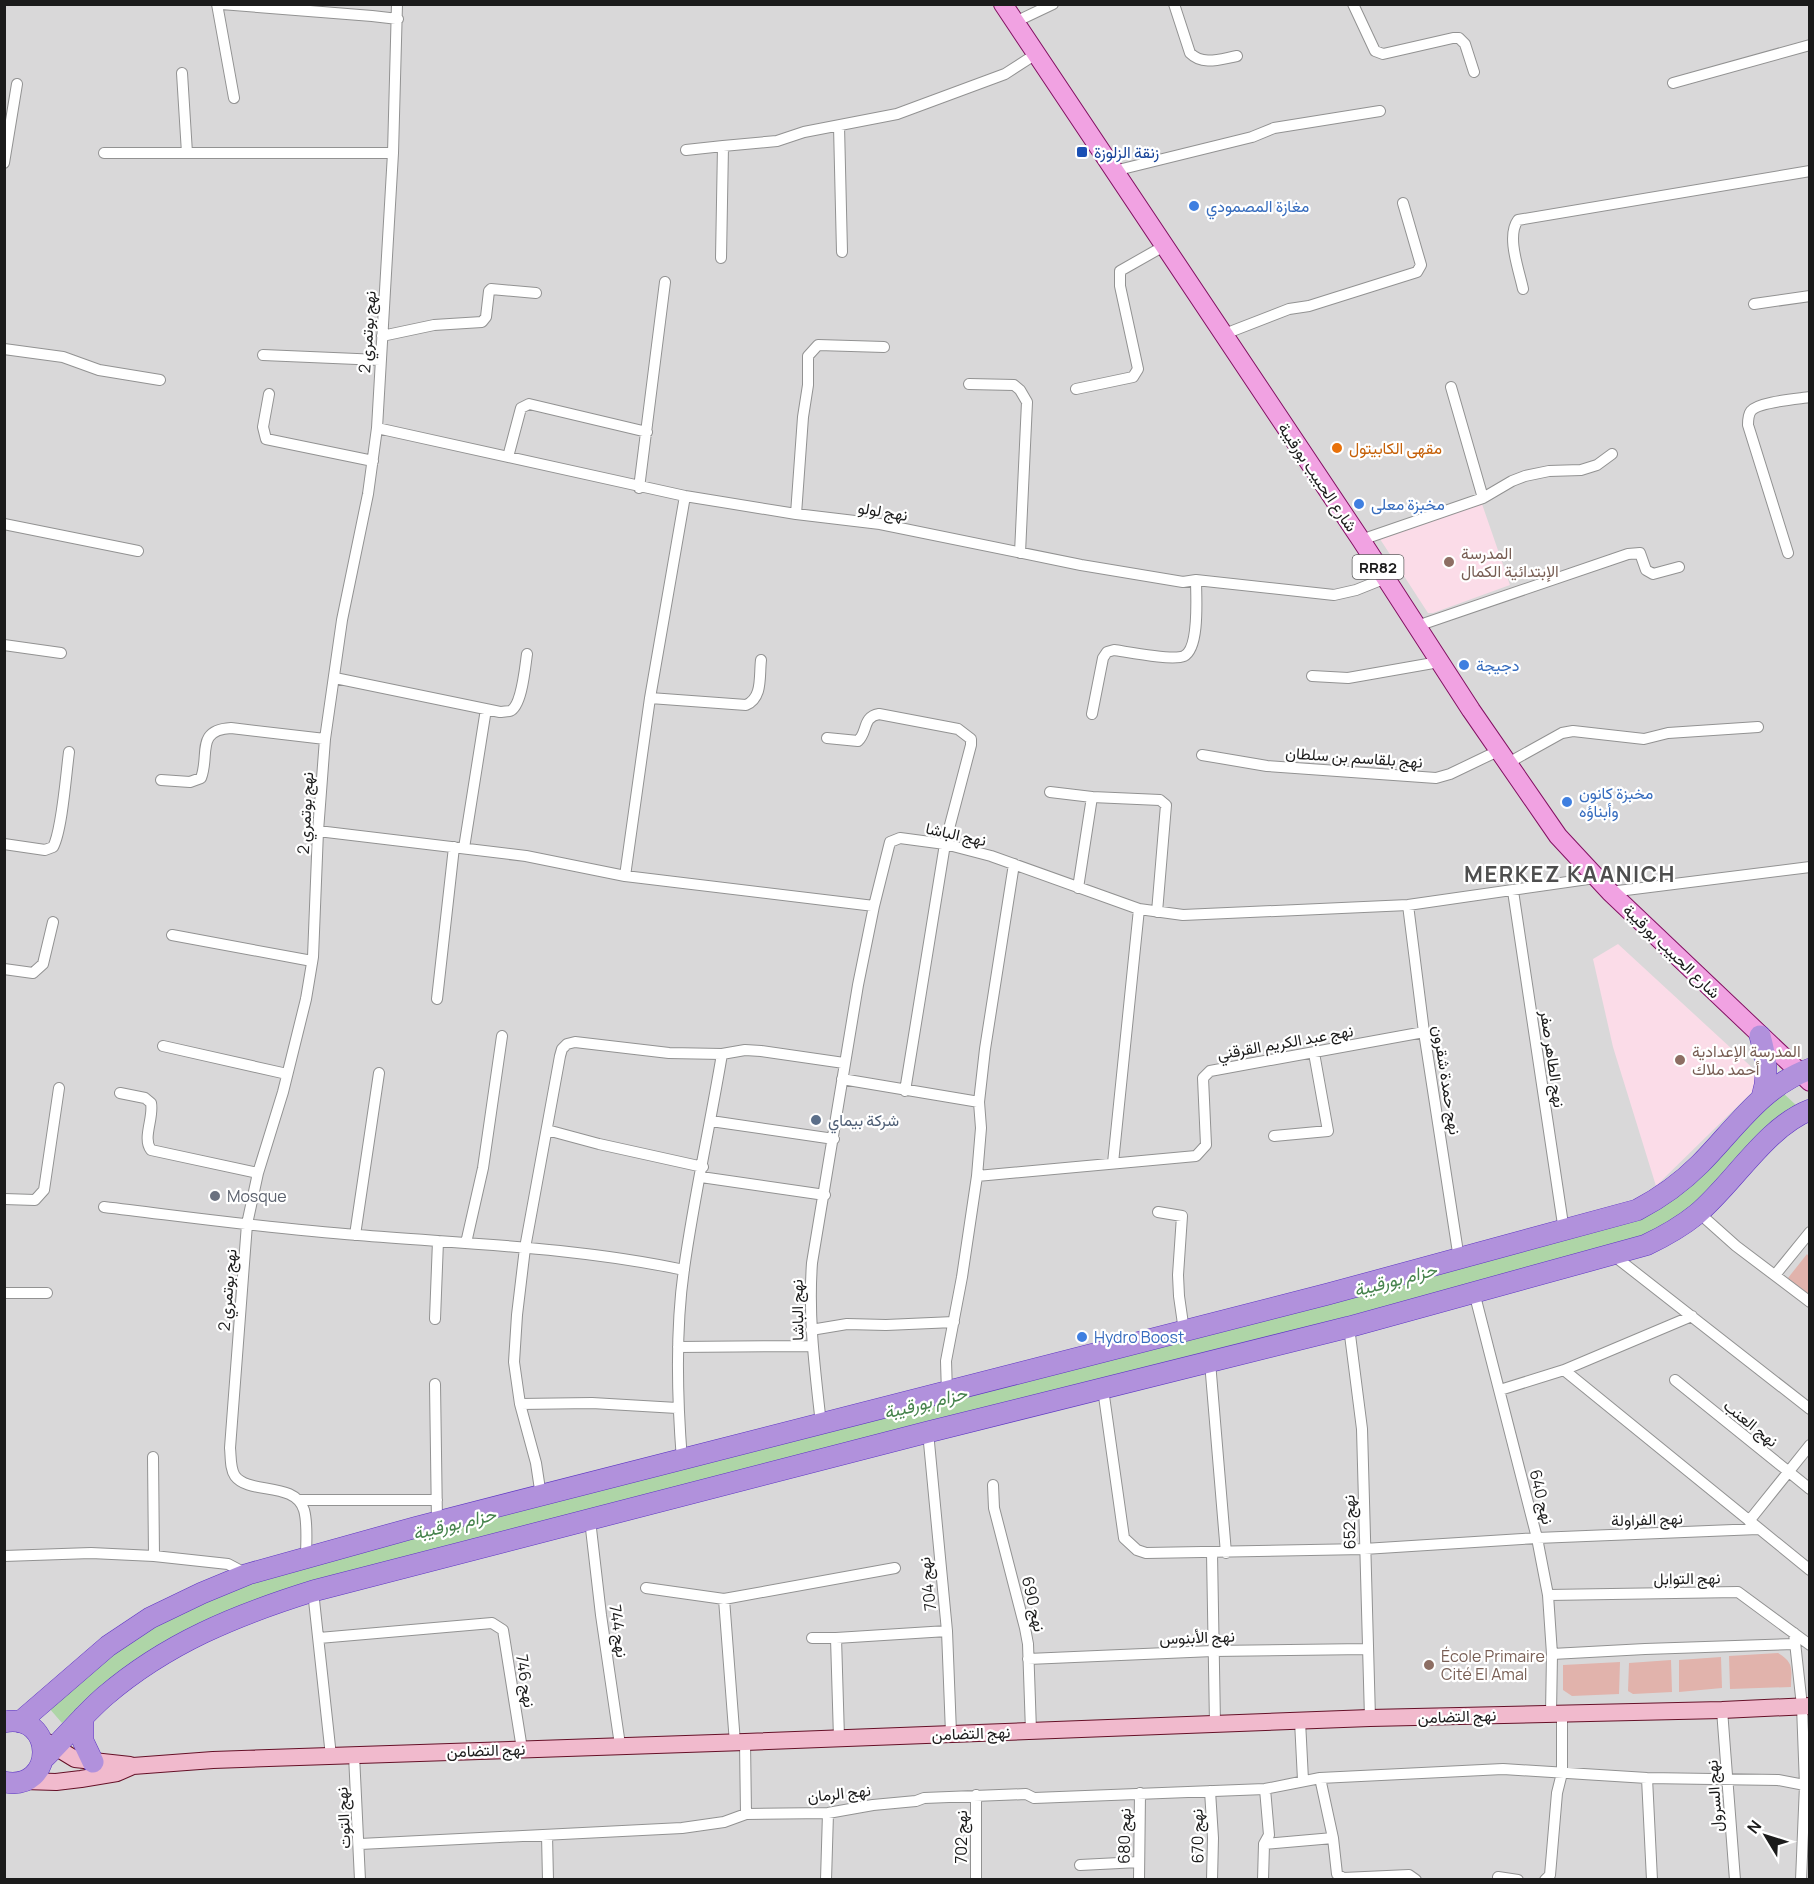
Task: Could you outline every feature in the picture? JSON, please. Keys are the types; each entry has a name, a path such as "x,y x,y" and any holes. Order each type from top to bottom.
{"highway":[{"path":"1760,1036 1767,1068 1762,1097"},
{"path":"12,1722 108,1646 150,1618 248,1574 437,1522 1459,1260 1636,1210 1660,1197 1699,1165 1762,1097 1782,1082 1806,1074"},
{"path":"4,1802 14,1782 35,1774 46,1748 126,1679 178,1645 243,1614 313,1591 928,1432 1349,1327 1646,1245 1673,1233 1698,1213 1782,1127 1809,1110"},
{"path":"83,1717 83,1741 93,1762"},
{"path":"12,1722 34,1729 46,1748"}],"main road":[{"name":"شارع الحبيب بورقيبة","path":"1003,4 1386,578 1439,662 1558,836 1595,878 1760,1036 1806,1074"}],"street":[{"path":"234,98 219,4 372,15 398,19"},
{"name":"نهج بوتمري 2","path":"298,1500 280,1491 254,1486 235,1477 230,1448 247,1224 258,1173 306,999 316,912 318,831 325,739 342,620 368,494 377,429 393,153 397,4"},
{"path":"1015,22 1053,4"},
{"path":"1174,4 1190,53 1196,59 1202,61 1237,56"},
{"path":"1353,4 1375,51 1383,54 1459,38 1465,44 1474,72"},
{"path":"1673,83 1809,45"},
{"path":"686,150 777,141 804,132 897,114 1005,75 1036,54"},
{"path":"182,73 187,153"},
{"path":"4,163 17,84"},
{"path":"1114,171 1252,137 1274,128 1380,111"},
{"path":"839,126 842,252"},
{"path":"722,258 723,146"},
{"path":"104,153 393,153"},
{"path":"1523,289 1513,239 1518,220 1809,171"},
{"path":"1222,335 1289,309 1309,306 1417,272 1421,265 1403,203"},
{"path":"1076,389 1133,377 1138,369 1119,286 1120,271 1164,246"},
{"path":"639,488 665,282"},
{"path":"382,336 434,325 482,322 486,317 491,289 536,293"},
{"path":"1754,304 1809,296"},
{"path":"796,514 803,417 808,385 808,356 818,345 884,347"},
{"path":"4,349 63,357 99,370 160,380"},
{"path":"263,355 380,360"},
{"path":"969,384 1014,386 1020,390 1027,402 1020,554"},
{"path":"1451,387 1483,498"},
{"path":"269,394 263,428 266,439 373,461"},
{"path":"1788,553 1748,425 1749,417 1754,408 1762,405 1809,397"},
{"path":"508,457 520,408 529,404 647,432"},
{"name":"نهج لولو","path":"377,429 639,488 796,514 880,524 1020,554 1162,579 1183,582 1196,580 1334,595 1356,590 1386,578"},
{"path":"1360,540 1483,498 1525,476 1549,471 1581,470 1597,465 1612,454"},
{"path":"625,876 650,698 685,496"},
{"path":"4,524 138,551"},
{"path":"1417,626 1628,554 1640,554 1646,570 1653,574 1679,567"},
{"path":"1092,714 1102,658 1107,652 1114,650 1172,657 1184,656 1190,650 1195,635 1196,580"},
{"path":"4,645 61,653"},
{"path":"335,678 500,712 509,711 516,706 527,654"},
{"path":"650,698 746,705 752,702 758,692 761,660"},
{"path":"1312,676 1347,678 1439,662"},
{"path":"437,999 459,847 486,709"},
{"path":"827,738 858,741 870,718 879,714 958,729 971,739 945,844 905,1091"},
{"name":"نهج بلقاسم بن سلطان","path":"1202,755 1267,766 1436,778 1503,757 1573,730 1644,739 1668,733 1758,727"},
{"path":"161,780 190,782 201,778 208,737 225,728 325,739"},
{"path":"4,844 45,850 52,847 56,841 59,826 69,752"},
{"path":"1050,792 1092,797 1160,800 1166,805 1157,912"},
{"path":"1078,888 1092,797"},
{"path":"318,831 526,856 625,876 874,906"},
{"name":"نهج الباشا","path":"821,1424 811,1330 812,1263 834,1139 844,1063 874,906 890,842 900,838 945,844 1014,864 1139,909 1209,915 1408,905 1595,878"},
{"path":"947,1393 946,1361 977,1176 981,1128 978,1102 997,964 1014,864"},
{"path":"1610,892 1809,867"},
{"name":"نهج الطاهر صفر","path":"1514,891 1564,1231"},
{"name":"نهج حمدة شقرون","path":"1408,905 1424,1032 1459,1260"},
{"path":"1113,1163 1139,909"},
{"path":"4,969 27,973 37,972 43,964 53,922"},
{"path":"172,935 312,962"},
{"name":"نهج عبد الكريم القرقني","path":"977,1176 1197,1156 1206,1145 1203,1078 1210,1071 1424,1032"},
{"path":"466,1243 483,1168 502,1036"},
{"path":"541,1496 536,1463 520,1404 514,1362 525,1248 562,1049 567,1044 575,1042 669,1053 722,1054 745,1050 844,1063"},
{"path":"163,1046 287,1074"},
{"path":"1274,1136 1328,1131 1314,1053"},
{"path":"682,1460 677,1408 678,1347 684,1270 722,1054"},
{"path":"355,1235 379,1073"},
{"path":"842,1078 905,1091 978,1102"},
{"path":"4,1199 35,1200 44,1190 59,1088"},
{"path":"120,1093 145,1098 151,1103 147,1142 151,1150 258,1173"},
{"path":"711,1121 834,1139"},
{"path":"547,1130 702,1172 825,1195"},
{"path":"104,1207 355,1235 525,1248 648,1262 684,1270"},
{"path":"1158,1212 1182,1216 1178,1275 1184,1331"},
{"path":"1698,1213 1736,1246 1809,1302"},
{"path":"1775,1275 1807,1239"},
{"path":"435,1319 438,1241"},
{"path":"1613,1255 1809,1409"},
{"name":"نهج 640","path":"1474,1292 1537,1538 1548,1595 1562,1773 1557,1793 1550,1875 1545,1880"},
{"path":"4,1293 47,1293"},
{"path":"1500,1390 1564,1370 1692,1316"},
{"path":"811,1330 847,1324 954,1322"},
{"name":"نهج 652","path":"1349,1327 1362,1429 1370,1718"},
{"path":"678,1347 812,1346"},
{"path":"1210,1362 1226,1553"},
{"path":"1564,1370 1809,1570"},
{"name":"نهج العنب","path":"1675,1380 1809,1489"},
{"path":"435,1384 437,1522"},
{"name":"نهج الفراولة","path":"1102,1389 1124,1538 1137,1550 1146,1553 1364,1549 1537,1538 1758,1529"},
{"path":"520,1404 592,1403 677,1408"},
{"name":"نهج 704","path":"928,1432 947,1631 951,1733"},
{"path":"1749,1521 1809,1445"},
{"path":"153,1457 154,1556"},
{"name":"نهج 690","path":"993,1485 994,1508 1025,1628 1031,1731"},
{"path":"306,1557 303,1510 298,1500 437,1500"},
{"name":"نهج 744","path":"590,1520 620,1745"},
{"path":"4,1556 91,1553 154,1556 228,1564 248,1574"},
{"path":"1212,1553 1215,1724"},
{"path":"646,1588 724,1599 895,1568"},
{"path":"313,1591 331,1756"},
{"name":"نهج التوابل","path":"1548,1595 1738,1592 1794,1638 1809,1645"},
{"path":"724,1599 746,1814"},
{"name":"نهج 746","path":"318,1638 492,1623 503,1630 522,1749"},
{"path":"812,1638 947,1631"},
{"path":"836,1638 839,1738"},
{"path":"1552,1654 1794,1638 1806,1706 1807,1785 1801,1880"},
{"name":"نهج الأبنوس","path":"1028,1659 1214,1651 1367,1649"},
{"name":"نهج التضامن","path":"14,1782 56,1782 117,1773 133,1766 213,1760 620,1745 740,1743 1370,1718 1806,1706"},
{"name":"نهج السرول","path":"1722,1710 1736,1880"},
{"path":"1299,1721 1303,1780"},
{"name":"نهج التضامن","path":"46,1748 75,1759 133,1766"},
{"name":"نهج التوت","path":"354,1755 360,1880"},
{"name":"نهج الرمان","path":"360,1844 682,1828 724,1822 746,1814 828,1813 924,1798 1026,1794 1034,1798 1210,1791 1265,1788 1320,1778 1503,1769 1647,1778 1779,1780 1807,1785"},
{"path":"1320,1778 1333,1838 1337,1874 1343,1878 1410,1875 1416,1879"},
{"path":"1647,1778 1652,1880"},
{"path":"1263,1880 1264,1844 1269,1835 1265,1788"},
{"name":"نهج 670","path":"1210,1791 1213,1838 1212,1880"},
{"name":"نهج 680","path":"1138,1880 1140,1793"},
{"name":"نهج 702","path":"976,1795 976,1880"},
{"path":"826,1880 828,1813"},
{"path":"547,1835 548,1880"},
{"path":"1264,1844 1333,1838"},
{"path":"1080,1865 1139,1862"},
{"path":"1498,1877 1518,1880"}],"shaded area":[{"path":"5,5 1809,5 1809,1879 5,1879"},
{"name":"المدرسة الإبتدائية الكمال","path":"1482,504 1510,585 1428,613 1380,539"},
{"name":"المدرسة الإعدادية أحمد ملاك","path":"1618,944 1758,1073 1760,1084 1656,1186 1613,1047 1593,959"},
{"path":"1783,1093 1796,1105 1691,1212 1626,1244 287,1592 87,1700 62,1723 49,1708 143,1631 262,1577 1617,1225"},
{"path":"1807,1254 1809,1257 1809,1295 1788,1278"},
{"path":"1778,1653 1790,1664 1791,1687 1730,1689 1729,1656"},
{"path":"1721,1657 1722,1688 1679,1692 1679,1660"},
{"path":"1671,1660 1672,1692 1633,1694 1628,1691 1629,1663"},
{"path":"1620,1662 1619,1694 1572,1696 1563,1690 1563,1665"}],"place":[{"name":"زنقة الزلوزة","path":"1082,152"},
{"name":"مغازة المصمودي","path":"1194,206"},
{"name":"مقهى الكابيتول","path":"1337,448"},
{"name":"مخبزة معلى","path":"1359,504"},
{"name":"المدرسة الإبتدائية الكمال","path":"1449,562"},
{"name":"دجيجة","path":"1464,665"},
{"name":"مخبزة كانون وأبناؤه","path":"1567,802"},
{"name":"المدرسة الإعدادية أحمد ملاك","path":"1680,1060"},
{"name":"شركة بيماي","path":"816,1120"},
{"name":"Mosque","path":"215,1196"},
{"name":"Hydro Boost","path":"1082,1337"},
{"name":"École Primaire Cité El Amal","path":"1429,1665"}],"district":[{"name":"MERKEZ KAANICH","path":"1570,874"}],"water label":[{"name":"حزام بورقيبة","path":"1395,1279"},
{"name":"حزام بورقيبة","path":"925,1402"},
{"name":"حزام بورقيبة","path":"454,1523"}]}
